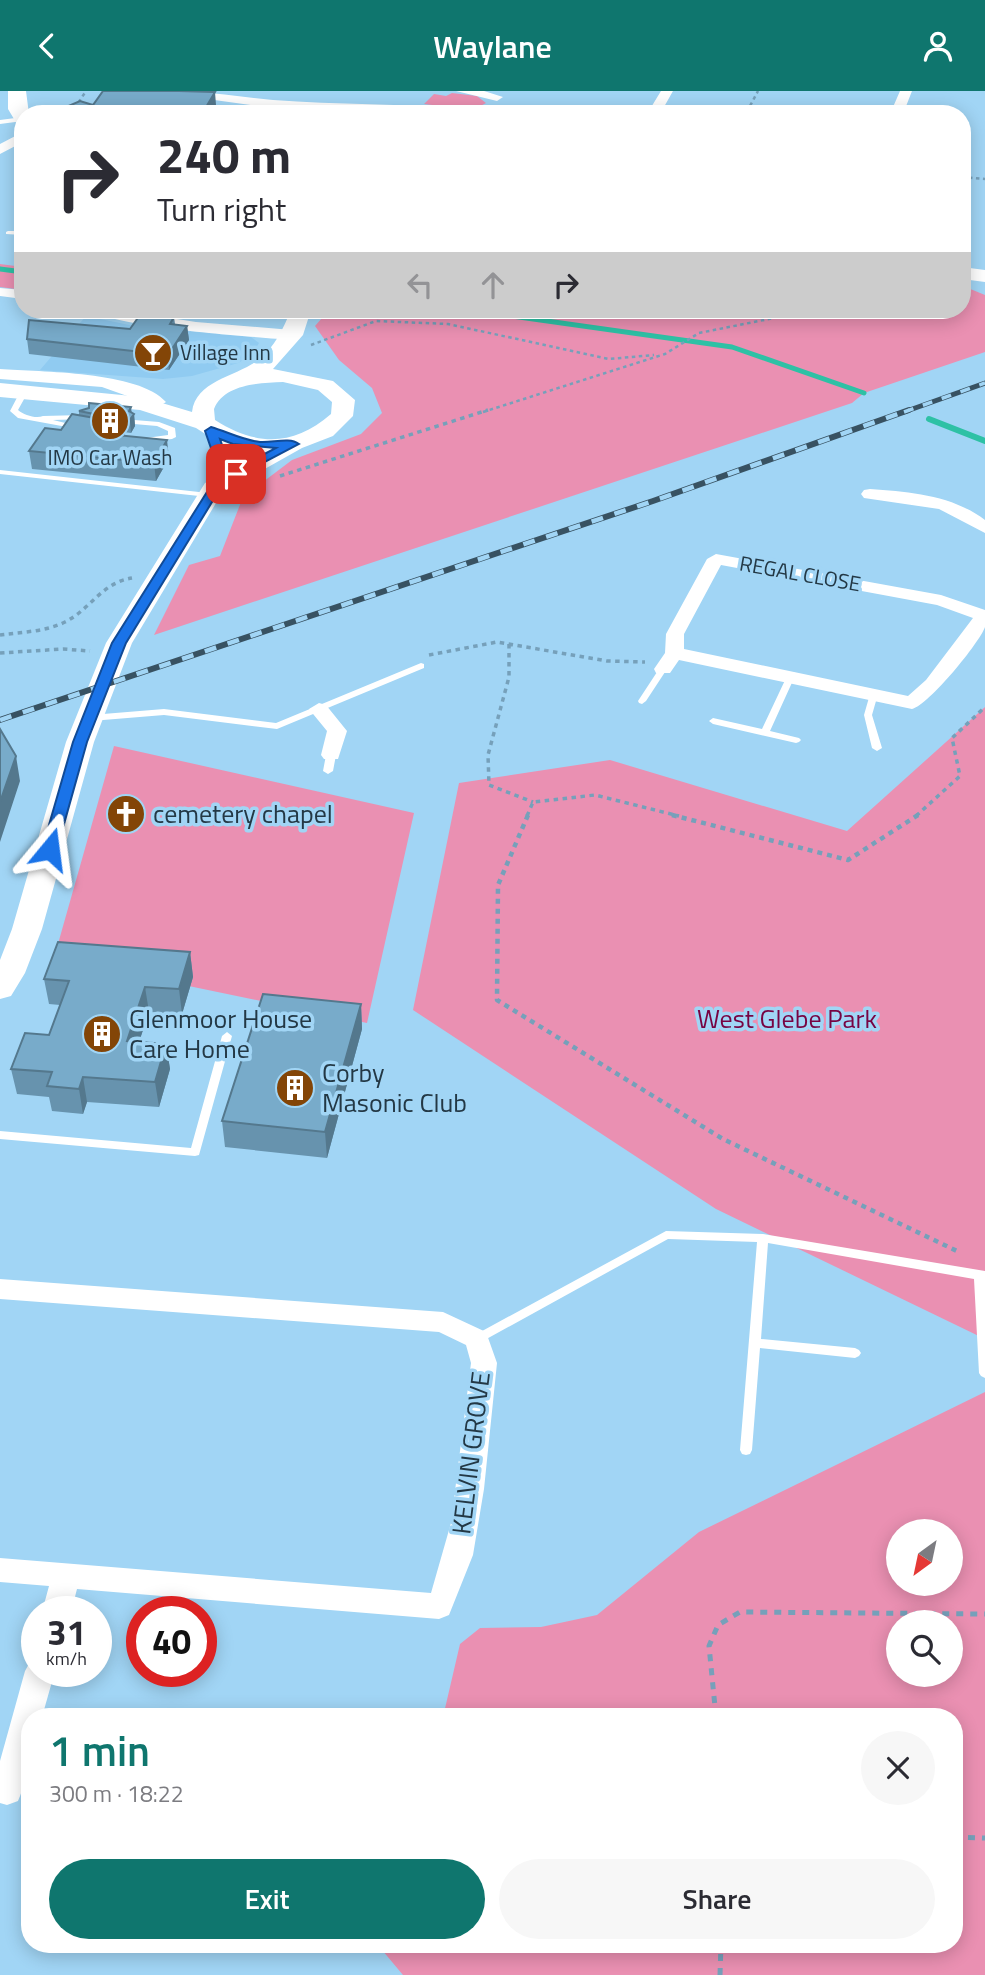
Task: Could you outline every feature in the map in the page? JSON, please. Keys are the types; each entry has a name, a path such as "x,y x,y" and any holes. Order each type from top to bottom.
{"main road":[{"path":"301,319 302,346 326,384"},
{"path":"146,409 214,392 302,346"},
{"path":"213,489 293,444 324,433 343,417 345,405 339,393 326,384 283,375 236,381"},
{"path":"0,390 146,409 208,427 233,441 293,444"},
{"path":"0,989 10,973 27,929 90,714 118,647 213,489 219,454 201,412 204,402 214,392"}],"street":[{"path":"178,91 273,104 316,105"},
{"path":"273,104 282,91"},
{"path":"462,91 496,98"},
{"path":"134,319 302,346"},
{"path":"0,374 131,388 146,409"},
{"path":"870,494 924,498 964,514 985,528"},
{"name":"REGAL CLOSE","path":"668,662 675,634 716,559 941,600 985,616"},
{"path":"668,662 791,676 912,703 930,691 969,632 985,616"},
{"path":"319,709 337,731 330,763"},
{"name":"KELVIN GROVE","path":"0,1289 443,1322 477,1339 484,1363 463,1529 451,1588 439,1606 0,1570"},
{"path":"61,1596 66,1577"},
{"path":"30,1708 36,1687"},
{"path":"7,1791 21,1740"}],"lane":[{"path":"8,233 14,233"},
{"path":"24,392 14,411 33,419 87,429"},
{"path":"141,439 160,440 172,437 172,430 159,424 146,409"},
{"path":"33,419 59,415 85,417"},
{"path":"0,472 213,489"},
{"path":"642,701 668,662"},
{"path":"90,714 164,712 277,726 392,675 421,666"},
{"path":"765,732 791,676"},
{"path":"874,694 868,715 877,748"},
{"path":"713,721 796,740"},
{"path":"0,1135 195,1152 227,1036"},
{"path":"477,1339 666,1235 762,1238 982,1276 985,1373"},
{"path":"746,1450 762,1238"},
{"path":"754,1343 855,1353"}],"path":[{"path":"277,477 666,354 687,338 763,319"},
{"path":"302,346 376,321 448,324 609,359 666,354"},
{"path":"0,635 65,622 114,579 158,577"},
{"path":"421,666 414,658 486,643 509,644 607,661 668,662"},
{"path":"509,644 509,677 488,746 486,764 489,785 533,802 595,795 848,860 915,818 960,776 952,738 985,707"},
{"path":"0,653 118,647"},
{"path":"533,802 498,885 497,1000 723,1139 960,1252"},
{"path":"715,1708 709,1646 718,1625 740,1612 985,1614"},
{"path":"963,1837 985,1838"},
{"path":"720,1975 721,1953"}],"shaded area":[{"path":"83,319 251,337 259,343 251,356 238,363 192,376 163,379 40,370"}],"green space":[{"path":"452,93 477,96 486,103 424,104 434,94 446,96"},
{"path":"0,264 14,266 14,289 0,287"},
{"path":"971,289 985,295 985,352 864,393 852,403 154,635 189,565 220,556 243,497 292,460 361,434 382,413 372,388 339,360 315,326 321,319 971,319"},
{"name":"West Glebe Park","path":"985,707 985,1339 716,1209 413,1010 459,783 610,760 847,831"},
{"path":"114,746 414,813 367,1023 54,958"},
{"path":"985,1392 985,1975 403,1975 385,1953 963,1953 963,1708 445,1708 460,1644 480,1628 541,1627 597,1615 699,1532"}],"building":[{"path":"103,91 215,92 207,105 93,105"},
{"path":"80,101 93,105 71,105"},
{"path":"137,319 173,319 170,324 187,326 168,355 27,339 29,320 130,329"},
{"path":"89,403 131,407 129,411 134,414 129,421 79,411 89,408"},
{"path":"72,414 123,423 116,435 167,440 154,463 29,451 45,428 61,430"},
{"path":"0,729 16,756 0,802"},
{"path":"58,942 190,952 179,989 145,987 127,1041 166,1044 155,1082 83,1077 79,1089 47,1086 52,1072 11,1069 25,1033 49,1035 69,981 44,979"},
{"name":"Corby Masonic Club","path":"263,994 361,1004 325,1132 222,1121"}],"waterway":[{"path":"0,269 14,271"},
{"path":"532,319 732,347 864,393"},
{"path":"929,419 985,441"}],"railway":[{"path":"904,412 985,383"},
{"path":"0,720 653,501 909,410"}],"place":[{"name":"Village Inn","path":"153,353"},
{"name":"IMO Car Wash","path":"110,421"},
{"name":"cemetery chapel","path":"126,814"},
{"name":"Glenmoor House Care Home","path":"102,1034"},
{"name":"Corby Masonic Club","path":"295,1088"}],"route":[{"path":"50,849 80,742 119,643 208,495 218,484 219,454 211,431 233,441 262,446 293,444 236,474"}]}
